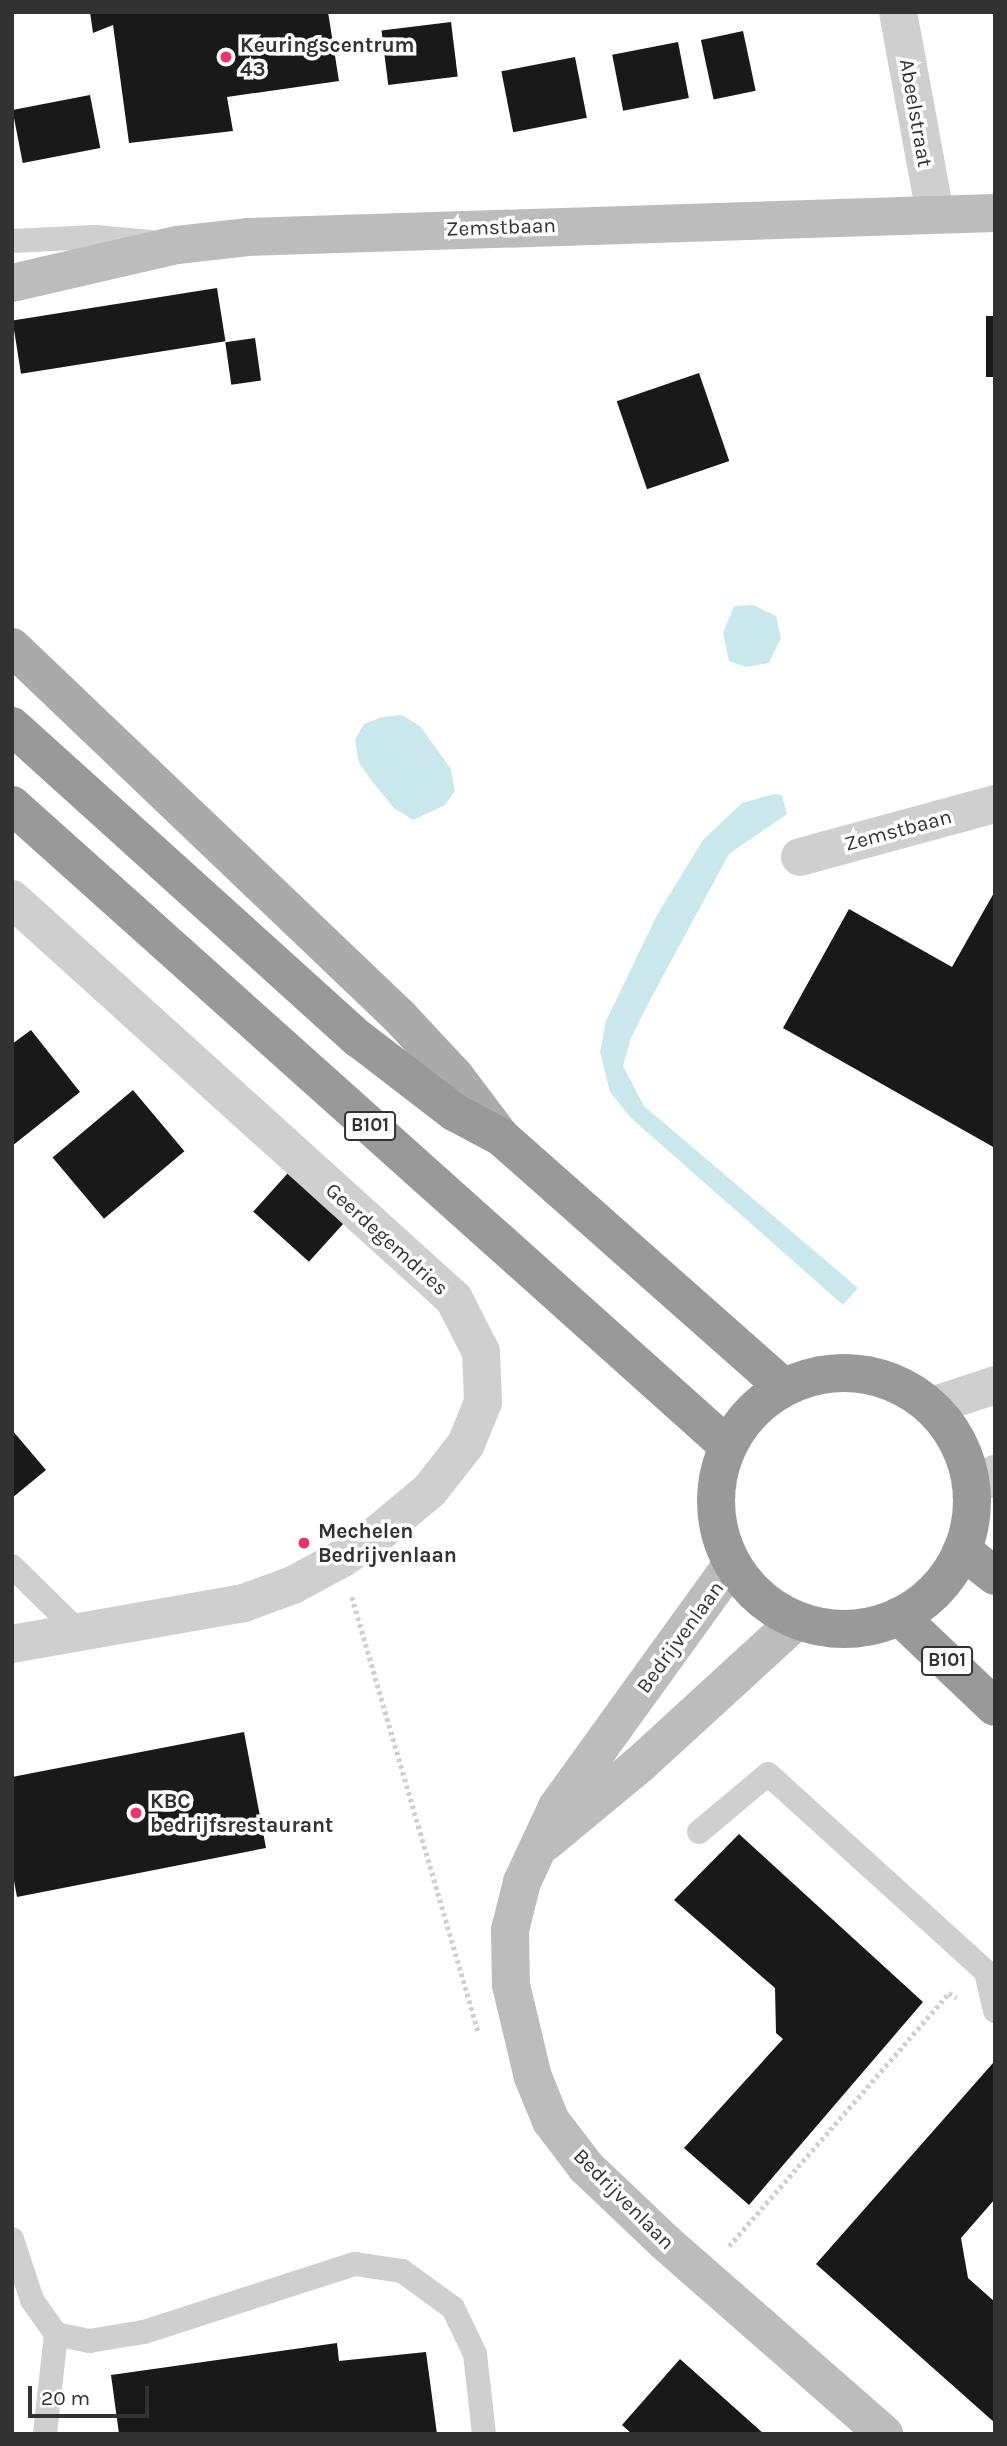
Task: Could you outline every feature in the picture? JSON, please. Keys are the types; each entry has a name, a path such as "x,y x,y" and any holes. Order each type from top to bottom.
{"highway":[{"path":"12,726 359,1039 454,1112 501,1137 784,1387"},
{"name":"B101","path":"12,805 728,1446"},
{"path":"855,1374 884,1380 932,1406 953,1429 970,1468 984,1481 962,1550 946,1577 912,1609 899,1616 852,1628 796,1621 765,1605 730,1567 716,1506 722,1463 728,1446 748,1416 765,1398 784,1387 813,1377 855,1374"},
{"path":"962,1550 995,1576"},
{"name":"B101","path":"899,1616 995,1707"}],"main road":[{"name":"Zemstbaan","path":"12,283 177,245 326,232 995,213"},
{"path":"12,647 398,1016 455,1076 501,1137"},
{"name":"Bedrijvenlaan","path":"730,1567 557,1807 522,1882 510,1930 511,1985 533,2077 551,2121 586,2167 703,2276 884,2434"},
{"name":"Bedrijvenlaan","path":"539,1847 609,1792 796,1621"}],"street":[{"name":"Abeelstraat","path":"898,12 934,213"},
{"name":"Zemstbaan","path":"800,857 995,804"},
{"name":"Geerdegemdries","path":"12,899 454,1299 481,1352 483,1402 466,1444 430,1490 380,1532 341,1559 293,1585 244,1603 12,1644"},
{"path":"932,1406 995,1385"}],"lane":[{"path":"12,240 95,237 177,245"},
{"path":"12,1566 78,1631"},
{"path":"699,1832 768,1774 986,1972 995,2011"},
{"path":"12,2239 32,2300 56,2334 89,2342 144,2332 355,2264 402,2271 453,2308 475,2354 484,2434"},
{"path":"45,2434 56,2334"}],"path":[{"path":"341,1559 479,2035"},
{"path":"703,2276 949,1993 960,2000"}],"water":[{"path":"753,605 776,616 781,638 769,663 746,667 729,661 723,633 734,606"},
{"path":"402,715 420,726 451,769 455,791 445,805 413,820 394,808 374,784 359,763 355,740 364,724 382,717"},
{"path":"774,794 782,795 787,814 729,854 631,1038 623,1066 644,1106 858,1288 843,1305 631,1118 610,1092 600,1052 606,1021 657,915 703,840 742,803"}],"building":[{"name":"Keuringscentrum 43","path":"90,12 328,12 339,81 227,97 233,131 129,143 113,25 93,33"},
{"path":"451,22 458,77 388,85 382,31"},
{"path":"743,31 756,91 714,100 701,40"},
{"path":"678,42 689,98 623,111 612,55"},
{"path":"575,57 587,118 513,132 501,71"},
{"path":"90,95 100,148 23,163 12,110"},
{"path":"217,288 225,341 21,374 13,320"},
{"path":"986,316 995,316 995,377 986,377"},
{"path":"255,338 261,381 231,385 225,342"},
{"path":"699,373 729,461 647,489 617,401"},
{"path":"995,891 995,1148 783,1028 849,909 952,967"},
{"path":"31,1030 80,1092 12,1146 12,1044"},
{"path":"133,1090 184,1151 104,1219 53,1157"},
{"path":"288,1173 344,1223 309,1262 253,1212"},
{"path":"12,1430 46,1470 12,1498"},
{"name":"KBC bedrijfsrestaurant","path":"244,1732 266,1848 17,1897 12,1870 12,1777"},
{"path":"739,1834 923,2002 749,2205 684,2148 783,2039 776,2033 775,1988 674,1900"},
{"path":"993,2063 995,2199 961,2238 968,2278 995,2302 995,2423 816,2264"},
{"path":"337,2343 339,2361 426,2352 437,2434 119,2434 111,2375"},
{"path":"680,2359 764,2434 632,2434 622,2425"}],"place":[{"name":"Keuringscentrum 43","path":"226,57"},
{"name":"Mechelen Bedrijvenlaan","path":"304,1543"},
{"name":"KBC bedrijfsrestaurant","path":"136,1813"}]}
